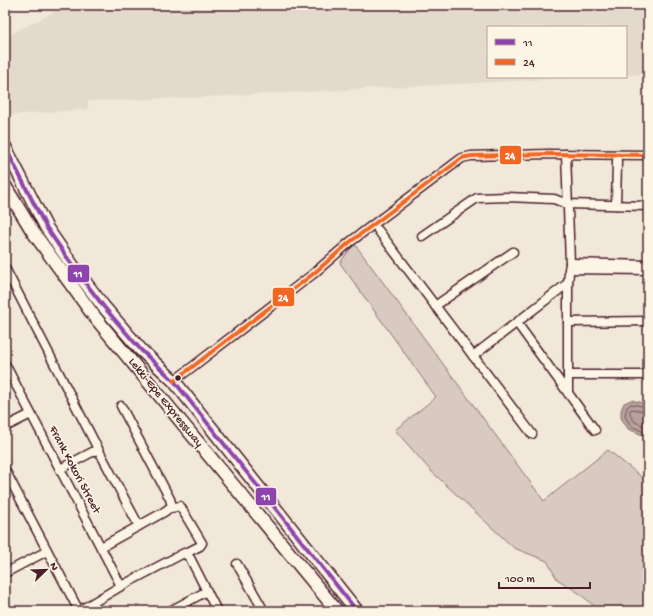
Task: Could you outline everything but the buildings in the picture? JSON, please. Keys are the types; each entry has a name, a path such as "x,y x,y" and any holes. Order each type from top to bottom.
{"highway":[{"name":"Lekki-Epe Expressway","path":"5,148 46,228 75,269 136,345 174,381 357,611"},
{"name":"Lekki-Epe Expressway","path":"5,186 33,232 94,316 337,611"}],"street":[{"path":"566,154 570,266 568,283 568,393"},
{"path":"174,381 313,274 350,242 462,158 471,156 648,154"},
{"path":"616,205 617,161"},
{"path":"422,236 477,198 507,197 554,199 567,204 648,206"},
{"path":"378,230 532,434"},
{"path":"435,306 513,252"},
{"path":"570,266 648,265"},
{"path":"570,266 648,270"},
{"path":"5,268 8,283 139,526"},
{"path":"473,356 568,283"},
{"path":"568,322 648,321"},
{"path":"517,323 595,430"},
{"name":"Frank Kokori Street","path":"5,364 121,586"},
{"path":"568,375 648,374"},
{"path":"121,406 172,503 171,508"},
{"path":"5,427 31,414"},
{"path":"60,469 98,449"},
{"path":"5,470 79,611 182,553 186,553 200,546 202,542 180,506 171,508 101,547"},
{"path":"5,573 47,551"},
{"path":"186,553 217,611"},
{"path":"237,564 264,611"},
{"path":"170,611 207,591"}],"shaded area":[{"path":"68,5 648,5 648,74 627,75 627,26 487,26 487,78 572,78 187,98 88,101 88,109 12,115 5,99 5,37"},
{"path":"354,243 544,501 608,450 648,482 648,611 600,611 579,593 557,579 547,561 514,548 431,471 395,430 436,397 340,263"}],"water":[{"path":"631,400 648,404 648,442 645,436 628,429 621,418 621,410 624,403"}],"transit line":[{"name":"11","path":"5,147 46,227 75,269 104,307 141,350 174,381 357,611"},
{"name":"24","path":"174,381 313,274 350,242 462,158 471,156 549,154 648,155"}]}
